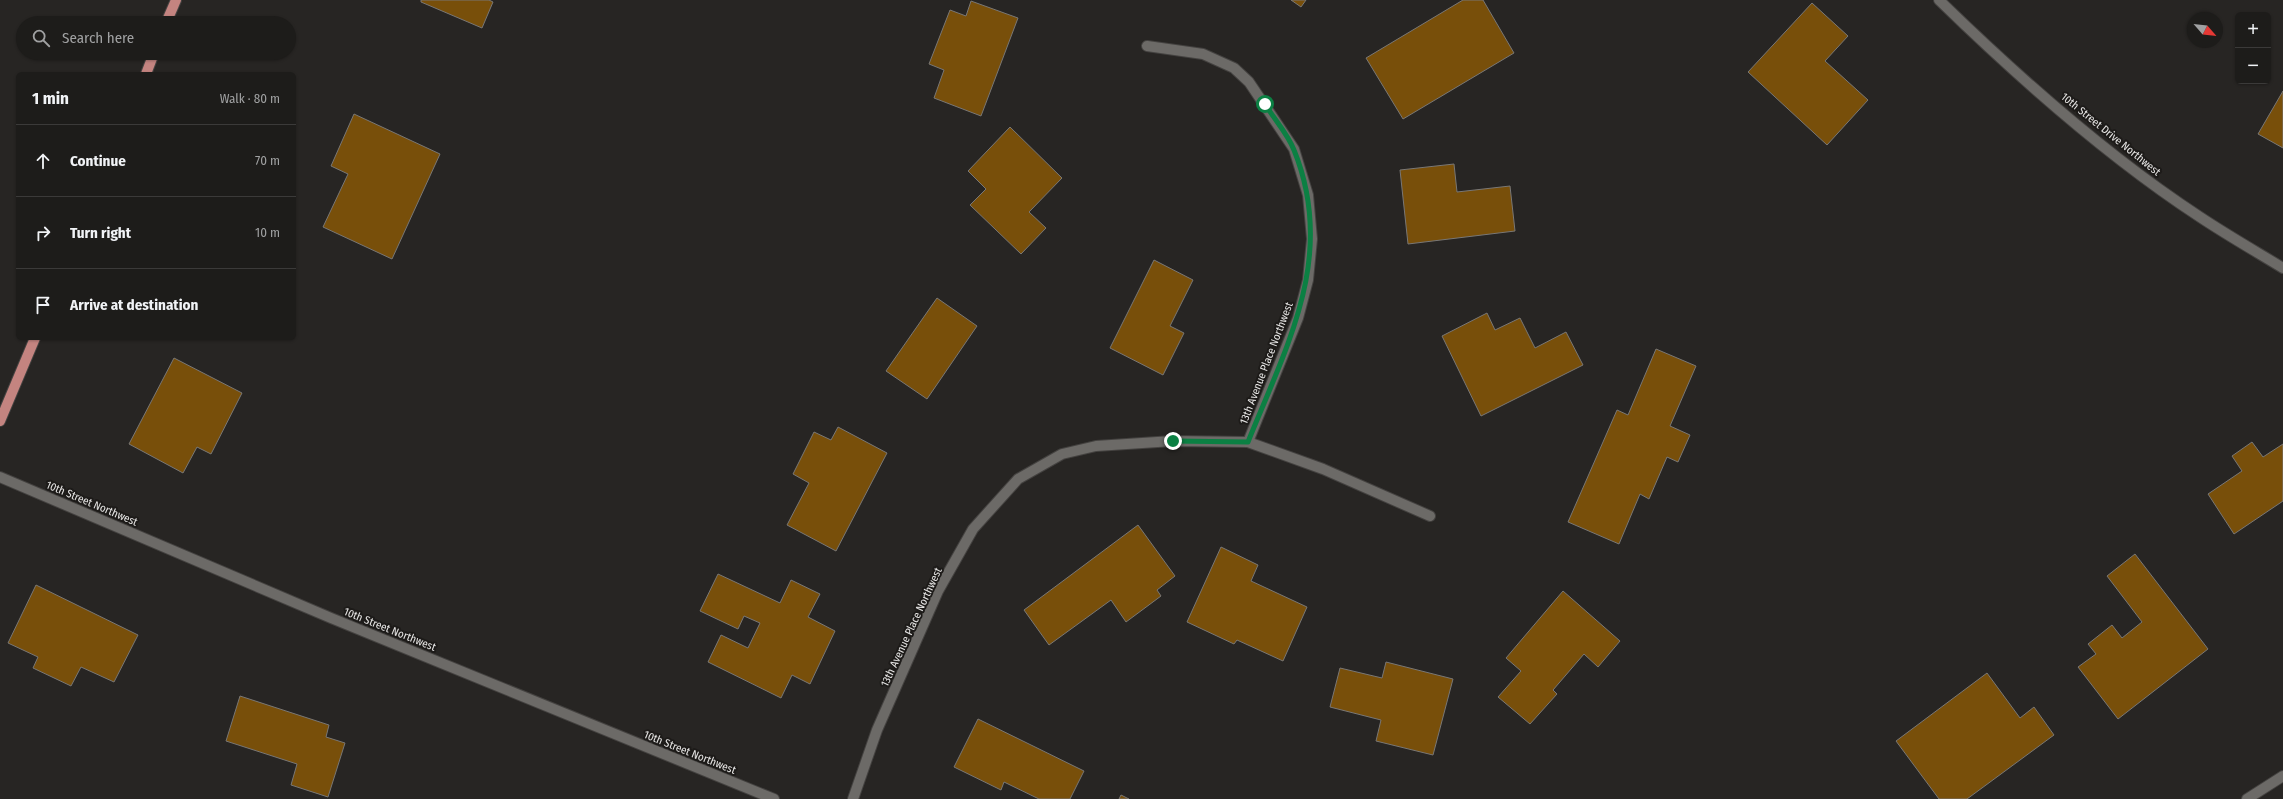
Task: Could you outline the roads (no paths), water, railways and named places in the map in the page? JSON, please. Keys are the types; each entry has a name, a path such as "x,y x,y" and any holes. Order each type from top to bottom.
{"main road":[{"path":"169,16 176,0"},
{"path":"147,72 151,60"},
{"path":"0,421 35,340"}],"street":[{"name":"10th Street Drive Northwest","path":"1939,0 2074,122 2138,173 2200,217 2283,268"},
{"name":"13th Avenue Place Northwest","path":"1147,46 1203,54 1234,68 1249,82 1294,149 1308,196 1312,239 1308,280 1298,318 1248,442"},
{"name":"13th Avenue Place Northwest","path":"853,799 877,730 938,591 973,529 1018,479 1062,454 1096,446 1173,441 1248,442 1324,469 1430,516"},
{"name":"10th Street Northwest","path":"0,477 332,618 774,799"},
{"path":"2247,799 2283,776"}]}
